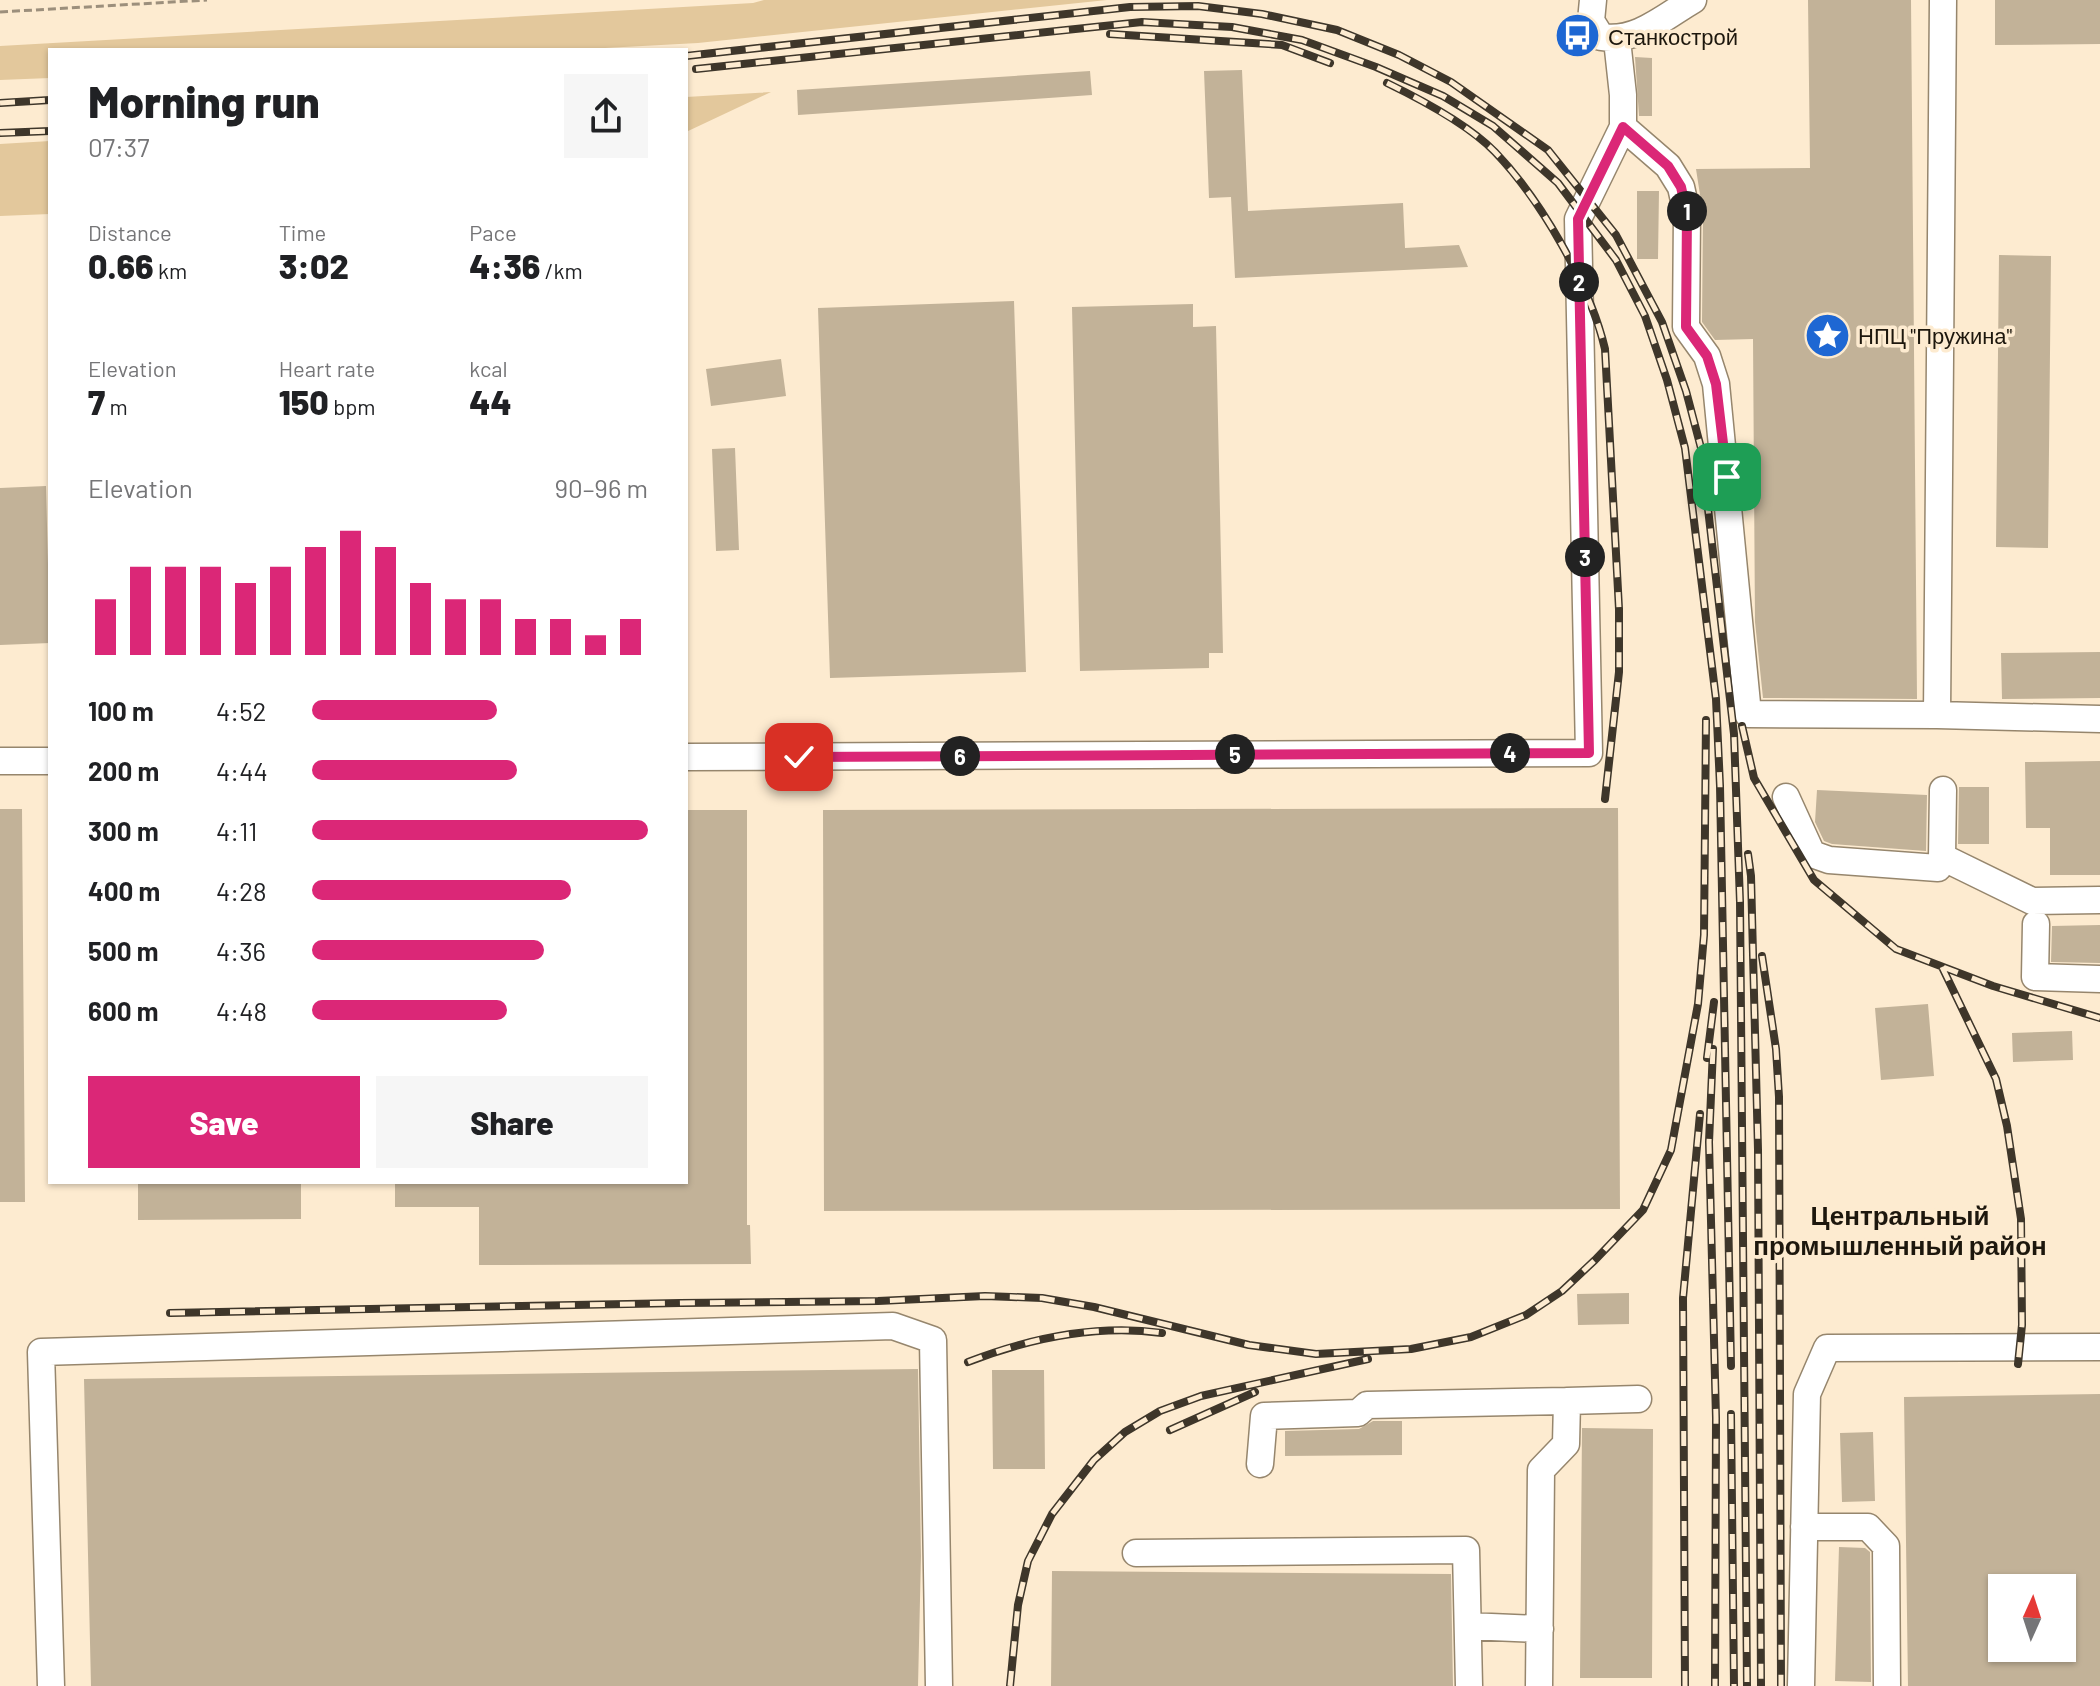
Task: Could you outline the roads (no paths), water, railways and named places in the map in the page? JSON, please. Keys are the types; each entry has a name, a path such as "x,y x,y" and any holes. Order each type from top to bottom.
{"street":[{"path":"1592,11 1601,37 1617,40 1632,37 1693,0"},
{"path":"1937,715 1943,0"},
{"path":"688,757 1589,753 1578,219 1623,127 1617,40"},
{"path":"1623,127 1668,166 1681,187 1687,214 1686,327 1707,356 1716,384 1748,714 2100,719"},
{"path":"0,761 48,761"},
{"path":"1786,797 1812,854 1829,860 1938,868 1942,857 1943,790"},
{"path":"1942,857 2032,901 2100,900"},
{"path":"2036,924 2035,977 2100,979"},
{"path":"51,1686 41,1352 893,1326 933,1340 939,1686"},
{"path":"1801,1686 1807,1394 1827,1348 2100,1347"},
{"path":"1260,1464 1264,1416 1358,1413 1367,1405 1638,1399"},
{"path":"1539,1686 1541,1470 1566,1444 1567,1401"},
{"path":"1804,1527 1868,1527 1886,1546 1887,1686"},
{"path":"1136,1553 1466,1550 1469,1686"},
{"path":"1468,1626 1540,1629"}],"railway":[{"path":"688,56 1130,7 1198,6 1262,14 1337,30 1399,55 1451,82 1548,150 1616,235 1662,322 1686,391 1701,448 1734,734 1740,902 1747,1686"},
{"path":"696,69 1142,22 1232,27 1302,40 1443,96 1493,126 1558,183 1616,260 1645,316 1667,380 1685,448 1716,699 1731,1366"},
{"path":"1110,34 1282,45 1330,63"},
{"path":"1387,83 1459,123 1495,152 1529,194 1562,244 1598,324 1605,349 1619,609 1619,672 1605,799"},
{"path":"0,103 48,100"},
{"path":"0,133 48,131"},
{"path":"170,1313 878,1301 985,1296 1042,1298 1094,1307 1249,1345 1316,1354 1411,1349 1471,1337 1526,1315 1562,1291 1643,1210 1671,1150 1698,1004 1704,935 1706,720"},
{"path":"1742,726 1754,778 1814,880 1896,949 1993,986 2100,1018"},
{"path":"1748,854 1758,1150 1761,1686"},
{"path":"1762,956 1776,1049 1779,1097 1781,1686"},
{"path":"1942,967 1996,1079 2007,1126 2021,1219 2022,1325 2018,1364"},
{"path":"1707,1058 1714,1002"},
{"path":"1713,1049 1709,1142 1716,1418 1715,1686"},
{"path":"1685,1686 1683,1298 1700,1114"},
{"path":"968,1362 1015,1346 1063,1335 1112,1330 1162,1333"},
{"path":"1010,1686 1018,1605 1028,1561 1052,1514 1094,1460 1125,1432 1160,1411 1201,1396 1368,1359"},
{"path":"1170,1430 1255,1392"},
{"path":"1731,1414 1734,1686"}],"place":[{"name":"Станкострой","path":"1577,36"},
{"name":"НПЦ \"Пружина\"","path":"1827,335"}],"district":[{"name":"Центральный промышленный район","path":"1900,1229"}]}
